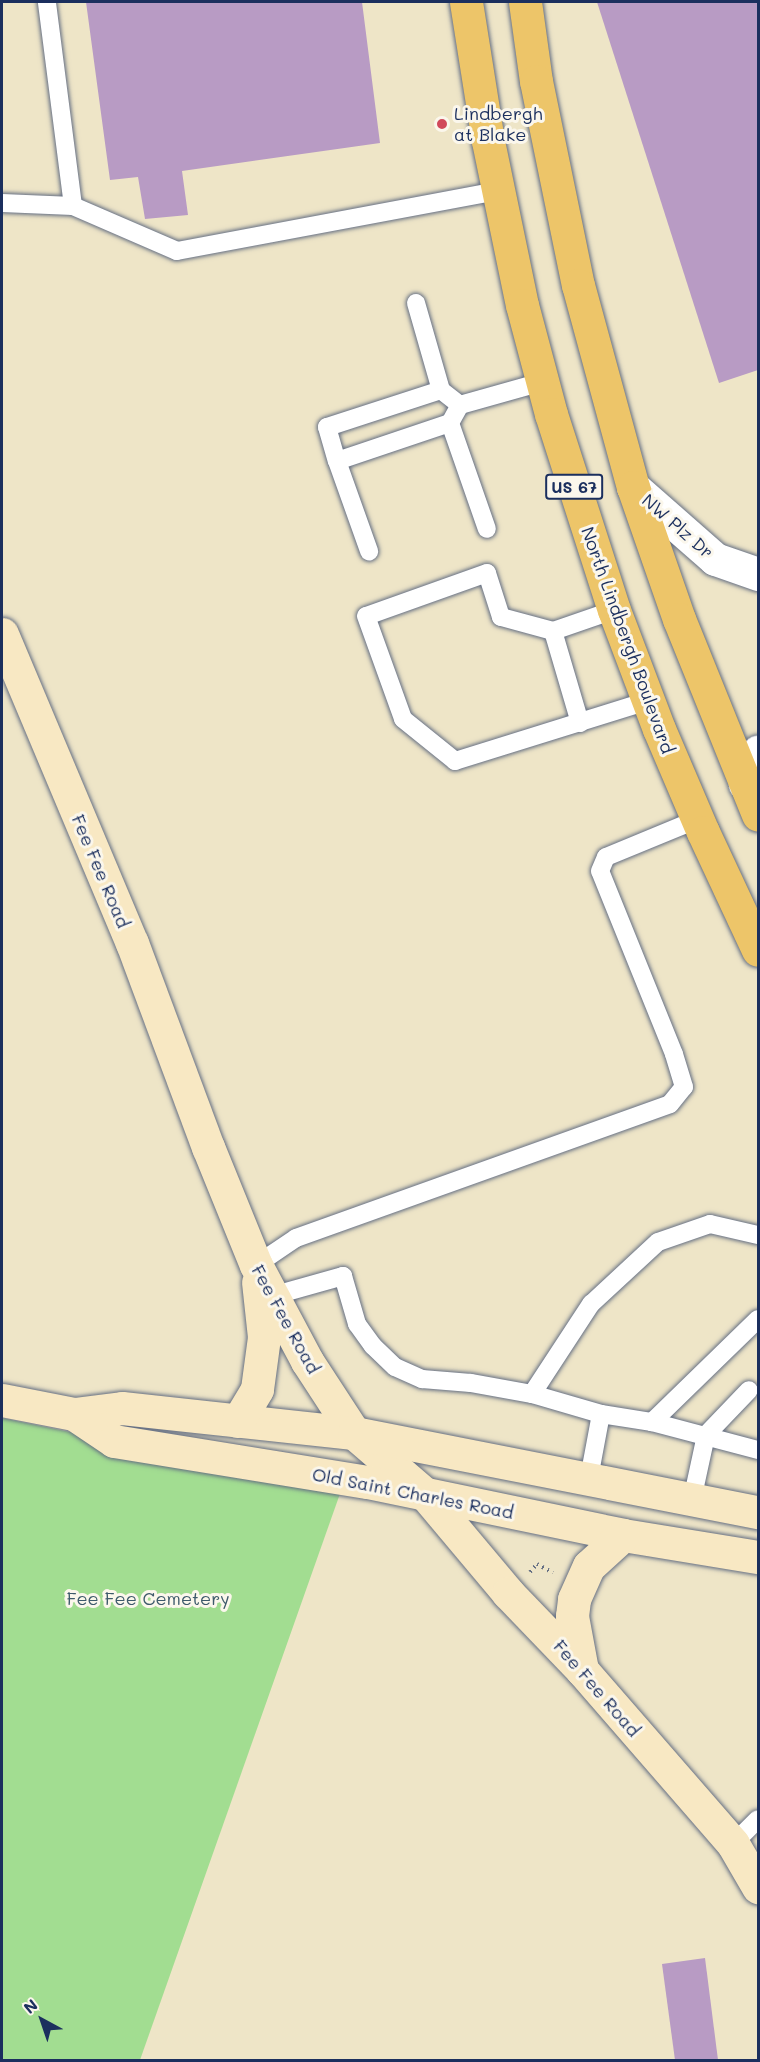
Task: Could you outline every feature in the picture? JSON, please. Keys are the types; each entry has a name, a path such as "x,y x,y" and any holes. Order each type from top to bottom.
{"highway":[{"name":"North Lindbergh Boulevard","path":"466,2 499,191 522,305 542,382 614,610 648,702 698,819 759,950"},
{"name":"US 67","path":"525,2 536,81 578,285 633,487 679,619 759,815"}],"street":[{"name":"NW Plz Dr","path":"633,487 716,559 759,574"},
{"name":"Fee Fee Road","path":"2,634 132,944 208,1148 256,1265 307,1361 354,1433 425,1494 508,1593 582,1670 733,1844 759,1887"},
{"path":"745,784 759,752"},
{"path":"238,1420 257,1389 262,1347 256,1265"},
{"name":"Old Saint Charles Road","path":"2,1400 74,1414 122,1408 354,1433 759,1512"},
{"name":"Old Saint Charles Road","path":"74,1414 114,1441 368,1482 623,1535 759,1557"},
{"path":"682,1543 692,1500"},
{"path":"582,1670 572,1616 574,1599 589,1566 623,1535"}],"lane":[{"path":"47,2 73,206"},
{"path":"2,203 73,206 177,251 499,191"},
{"path":"416,303 441,390 460,405"},
{"path":"337,461 450,423 460,405 542,382"},
{"path":"369,551 327,427 441,390"},
{"path":"450,423 487,529"},
{"path":"614,610 553,631 501,617 488,573 366,616 403,719 455,761 648,702"},
{"path":"553,631 580,723"},
{"path":"256,1265 296,1238 670,1104 684,1087 674,1054 600,871 606,857 698,819"},
{"path":"532,1394 591,1304 658,1242 710,1224 759,1235"},
{"path":"272,1296 343,1276 357,1324 373,1346 395,1367 422,1379 471,1383 532,1394 600,1414 652,1422 755,1444"},
{"path":"652,1422 759,1319"},
{"path":"692,1500 706,1435 749,1390"},
{"path":"589,1478 600,1414"},
{"path":"733,1844 759,1819"}],"path":[{"path":"527,1575 537,1564 555,1575"}],"green space":[{"name":"Fee Fee Cemetery","path":"2,1418 342,1488 140,2060 2,2060"}],"building":[{"path":"86,2 362,2 380,143 182,171 188,215 145,219 138,177 110,180"},
{"path":"597,2 758,2 758,370 719,383"},
{"path":"705,1958 718,2060 675,2060 662,1964"}],"place":[{"name":"Lindbergh at Blake","path":"442,124"}]}
